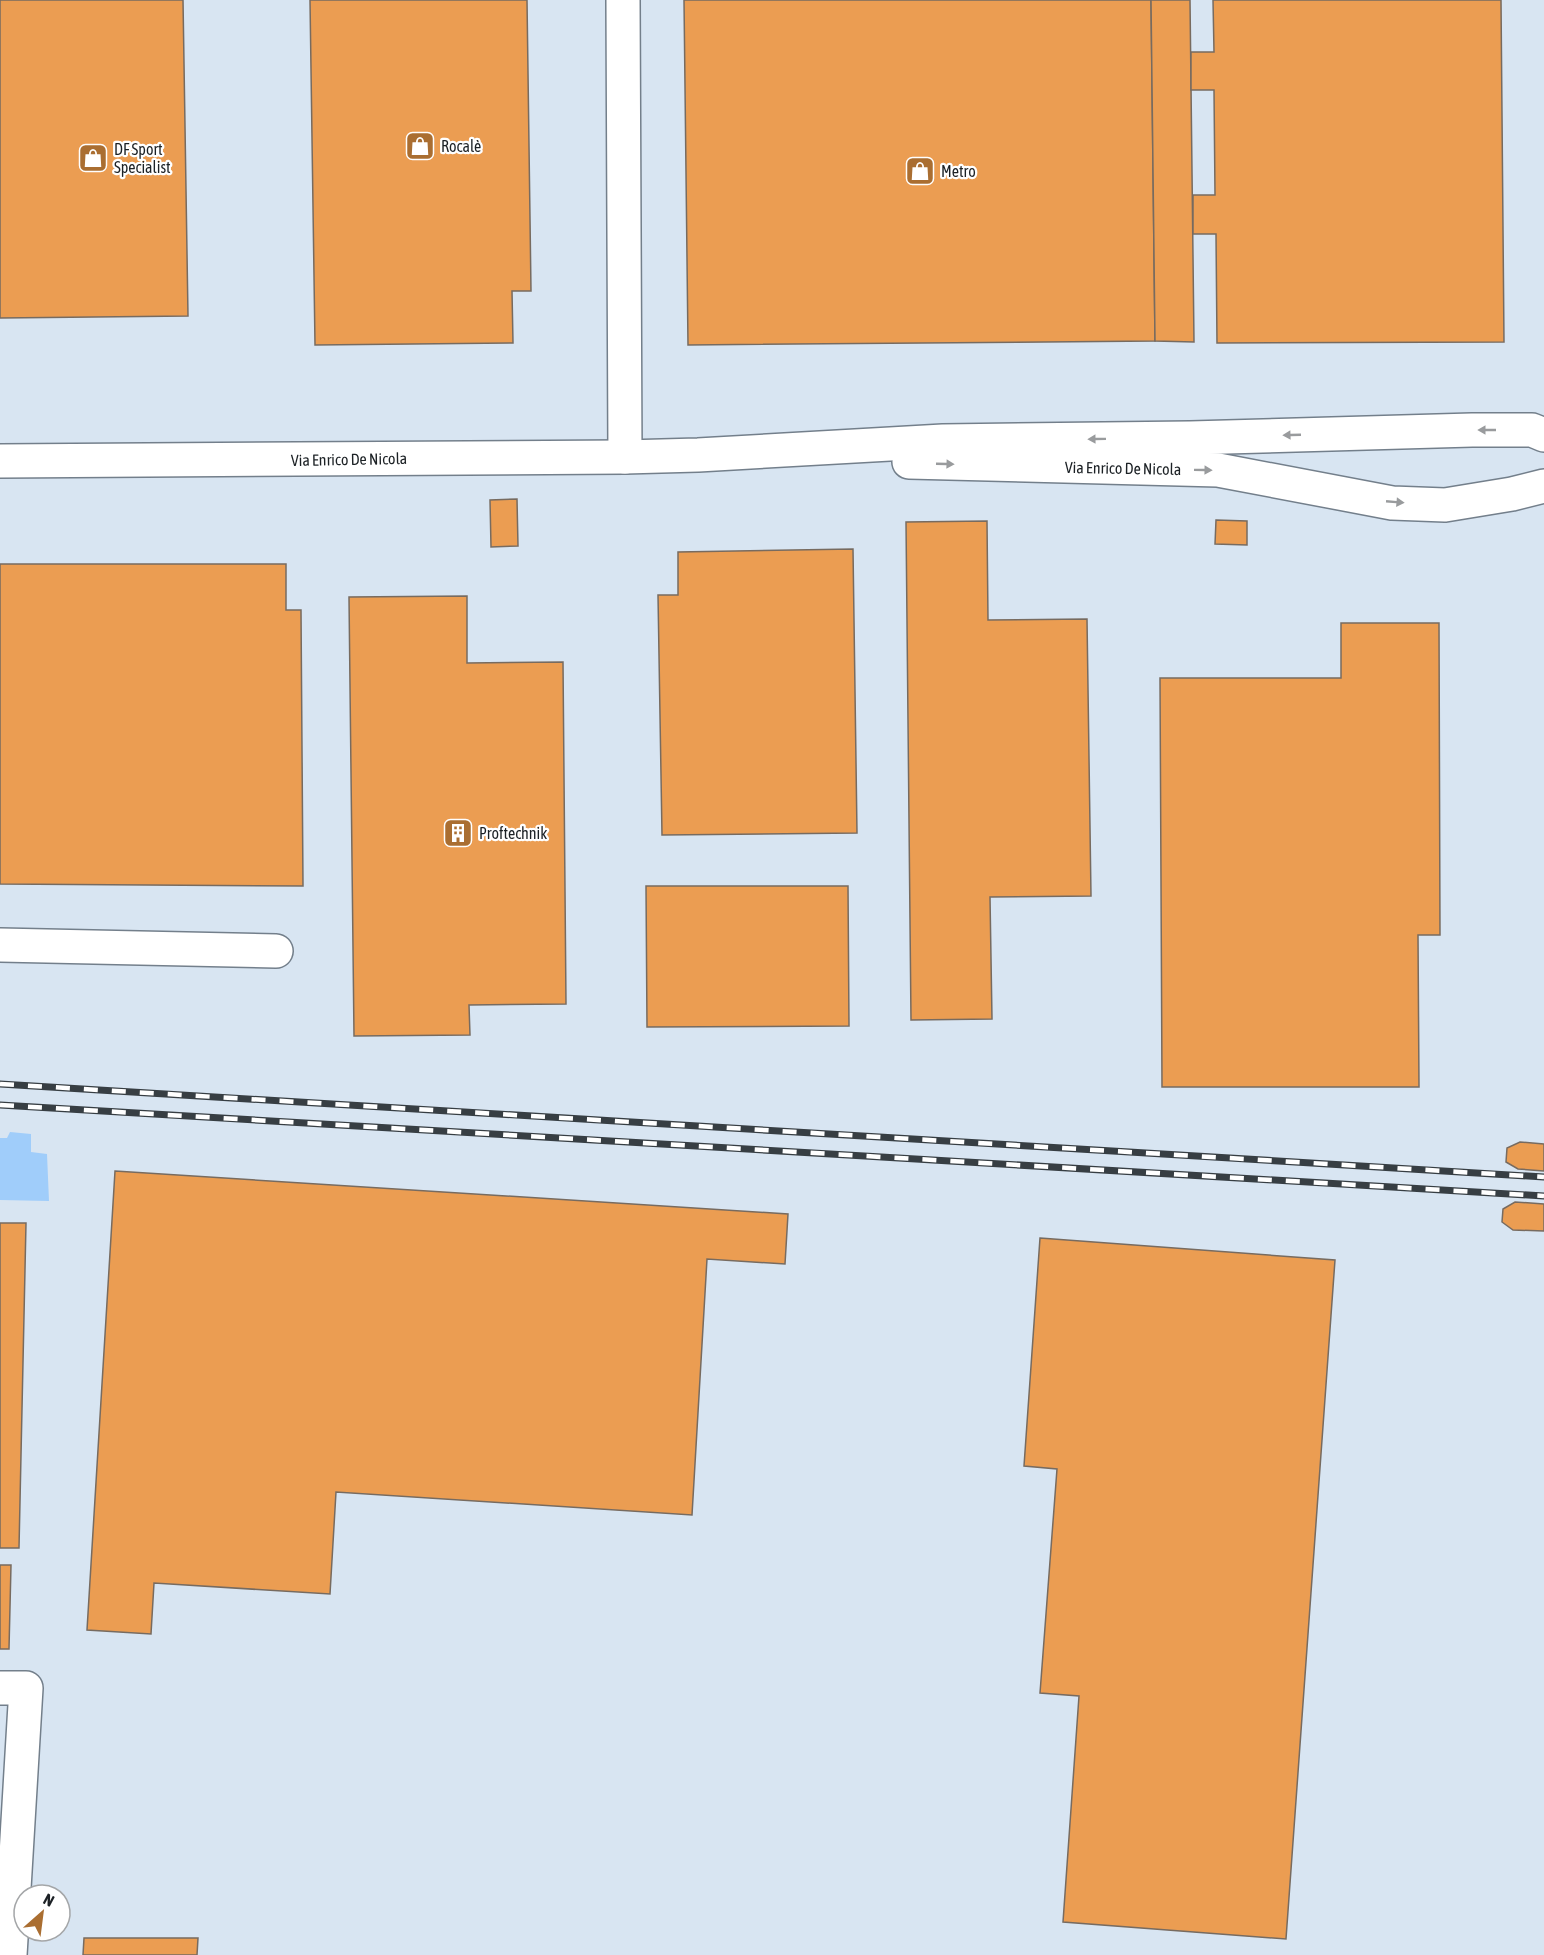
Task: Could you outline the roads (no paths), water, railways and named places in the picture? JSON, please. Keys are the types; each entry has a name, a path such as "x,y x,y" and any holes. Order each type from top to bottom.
{"street":[{"path":"623,0 625,457"},
{"name":"Via Enrico De Nicola","path":"0,461 625,457 943,441 1190,438 1472,430 1532,430 1544,435"},
{"name":"Via Enrico De Nicola","path":"698,455 1218,470 1392,503 1445,505 1512,494 1544,486"},
{"path":"0,945 276,951"},
{"path":"0,1688 26,1688 10,1955"}],"railway":[{"path":"0,1084 1544,1177"},
{"path":"0,1105 1544,1196"}],"place":[{"name":"Rocalè","path":"420,146"},
{"name":"DF Sport Specialist","path":"93,158"},
{"name":"Metro","path":"920,171"},
{"name":"Proftechnik","path":"458,833"}]}
